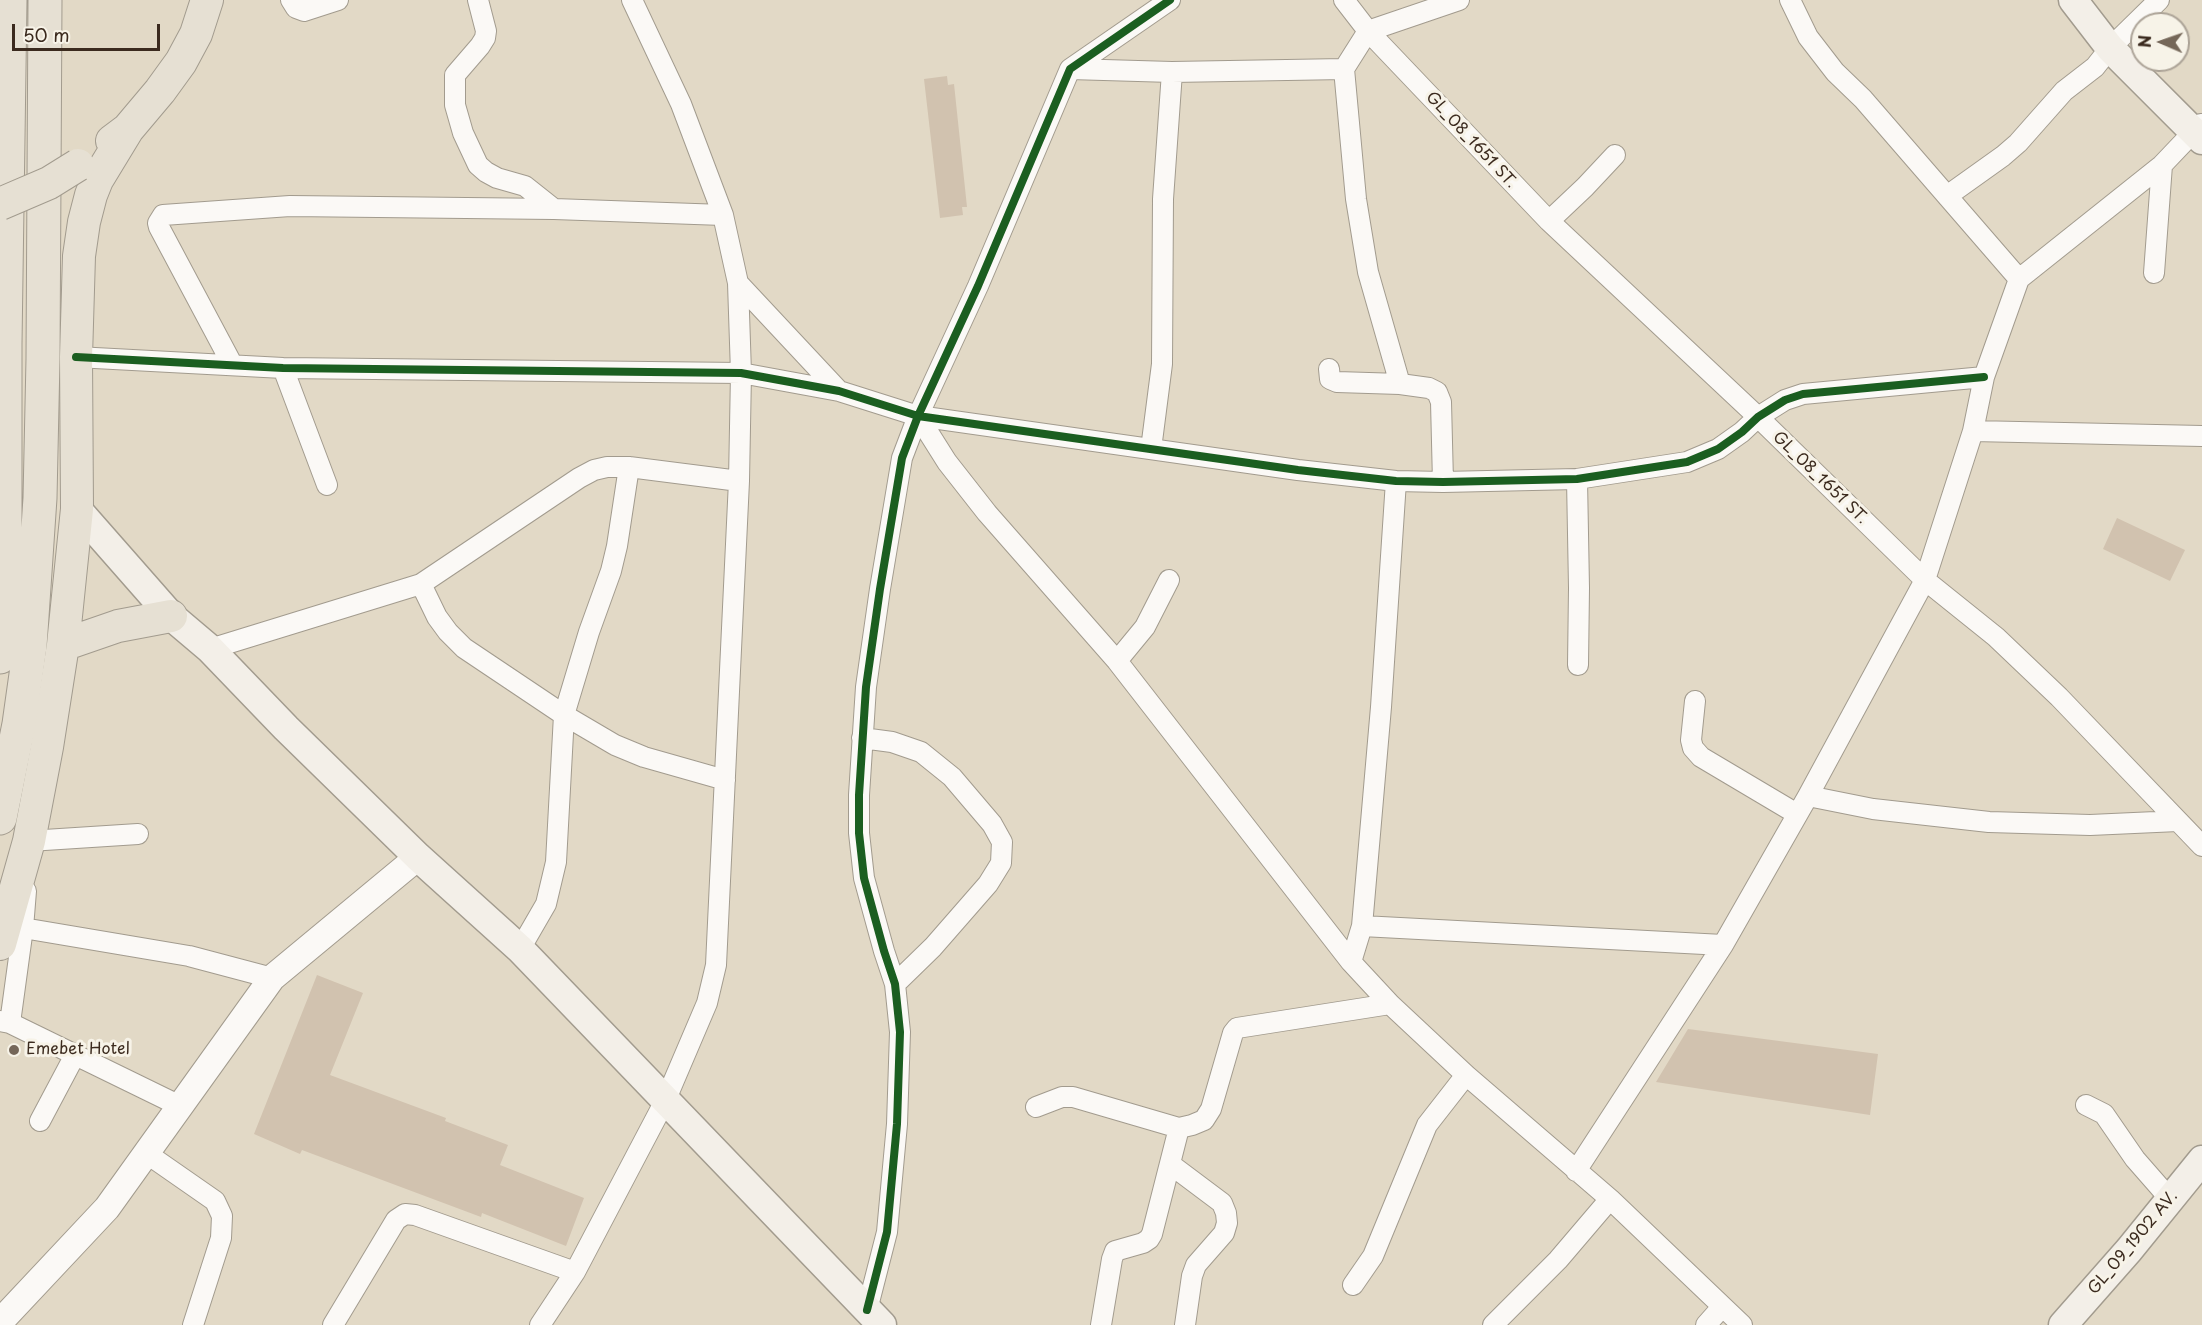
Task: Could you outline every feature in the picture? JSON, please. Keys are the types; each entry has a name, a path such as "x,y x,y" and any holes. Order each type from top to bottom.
{"highway":[{"path":"0,657 5,603 5,344 10,0"},
{"path":"0,818 19,724 30,646 40,498 45,0"}],"main road":[{"path":"12,936 47,747 63,645 77,509 76,357 79,256 84,222 97,180 128,129 181,62 196,34 207,0"},
{"path":"2073,0 2110,48 2199,132"},
{"path":"0,204 50,183 128,129"},
{"path":"77,509 171,616 210,649 285,728 418,857 520,949 874,1318"},
{"path":"63,645 118,626 171,616"},
{"name":"GL_09_1902 AV.","path":"2063,1325 2202,1160"}],"street":[{"path":"291,0 296,8 304,10 311,10 338,0"},
{"path":"478,0 486,31 485,38 455,75 455,105 462,133 478,165 486,172 497,178 525,186 554,209"},
{"path":"540,1325 575,1272 666,1099 707,1003 716,965 739,481 741,373 738,283 723,215 681,104 632,0"},
{"path":"874,1318 897,1124 900,1032 895,984 864,878 859,833 862,738 866,687 880,589 902,458 918,416 978,286 1070,69 1170,0"},
{"name":"GL_08_1651 ST.","path":"1344,0 1368,31 1549,221 1758,417 1925,579 1996,637 2059,697 2202,846"},
{"path":"1400,384 1368,272 1356,199 1344,69 1368,31 1459,0"},
{"path":"1790,0 1808,37 1835,72 1863,99 2019,279"},
{"path":"1947,196 2018,143 2064,91 2096,67 2110,48 2159,0"},
{"path":"1070,69 1172,72 1344,69"},
{"path":"1151,449 1162,364 1163,199 1172,72"},
{"path":"1576,1171 1723,945 1808,796 1925,579 1973,430 1984,377 2019,279 2162,165 2199,132"},
{"path":"1549,221 1615,155"},
{"path":"2154,273 2162,165"},
{"path":"232,364 159,227 158,223 163,215 290,206 554,209 723,215"},
{"path":"738,283 839,391"},
{"path":"76,357 283,368 741,373 839,391 918,416 1298,470 1396,481 1443,482 1577,479 1686,462 1718,449 1758,417 1785,400 1803,394 1984,377"},
{"path":"283,368 327,485"},
{"path":"1329,369 1330,379 1337,382 1400,384 1429,388 1437,392 1441,402 1443,482"},
{"path":"918,416 947,462 987,513 1117,661 1351,962 1390,1004 1466,1075 1610,1199 1742,1325"},
{"path":"1973,430 2202,436"},
{"path":"210,649 421,584 594,470 607,467 629,467 739,481"},
{"path":"520,949 546,904 556,862 564,715 618,546 629,467"},
{"path":"1577,479 1578,665"},
{"path":"1351,962 1362,926 1381,707 1396,481"},
{"path":"1117,661 1145,627 1169,580"},
{"path":"421,584 437,617 464,648 564,715 615,745 644,757 725,780"},
{"path":"1695,701 1691,740 1693,748 1701,757 1797,814"},
{"path":"862,738 892,742 921,752 952,777 992,824 1002,842 1000,863 988,884 933,947 895,984"},
{"path":"1808,796 1873,809 1989,822 2090,825 2178,821"},
{"path":"30,841 138,834"},
{"path":"0,1322 107,1208 272,978 418,857"},
{"path":"1362,926 1723,945"},
{"path":"180,1106 5,1022 12,936 189,956 272,978"},
{"path":"1036,1107 1062,1097 1073,1097 1179,1128 1204,1120 1211,1109 1233,1033 1237,1028 1390,1004"},
{"path":"40,1121 75,1055"},
{"path":"1353,1286 1373,1256 1427,1125 1466,1075"},
{"path":"2086,1105 2104,1114 2135,1160 2170,1199"},
{"path":"1101,1325 1115,1251 1149,1239 1152,1234 1179,1128"},
{"path":"146,1153 215,1202 222,1216 221,1238 193,1325"},
{"path":"1170,1164 1222,1203 1227,1223 1224,1233 1196,1265 1192,1276 1185,1325"},
{"path":"1492,1325 1558,1260 1610,1199"},
{"path":"333,1325 396,1220 405,1214 415,1215 575,1272"},
{"path":"1706,1325 1722,1306"}],"building":[{"path":"947,76 948,85 954,84 967,207 962,207 963,215 940,218 924,79"},
{"path":"2117,518 2185,550 2170,581 2103,549"},
{"path":"317,975 363,993 330,1075 446,1118 445,1121 508,1145 500,1165 584,1198 566,1246 482,1213 481,1217 302,1150 300,1154 254,1134"},
{"path":"1688,1029 1878,1054 1870,1115 1656,1082"}],"cycle path":[{"path":"867,1310 887,1232 897,1124 900,1032 895,984 864,878 859,833 859,795 866,687 902,458 918,416 978,286 1070,69 1170,0"},
{"path":"76,357 283,368 741,373 839,391 918,416 1298,470 1396,481 1443,482 1577,479 1687,462 1718,449 1758,417 1785,400 1803,394 1984,377"}],"place":[{"name":"Emebet Hotel","path":"14,1050"}]}
